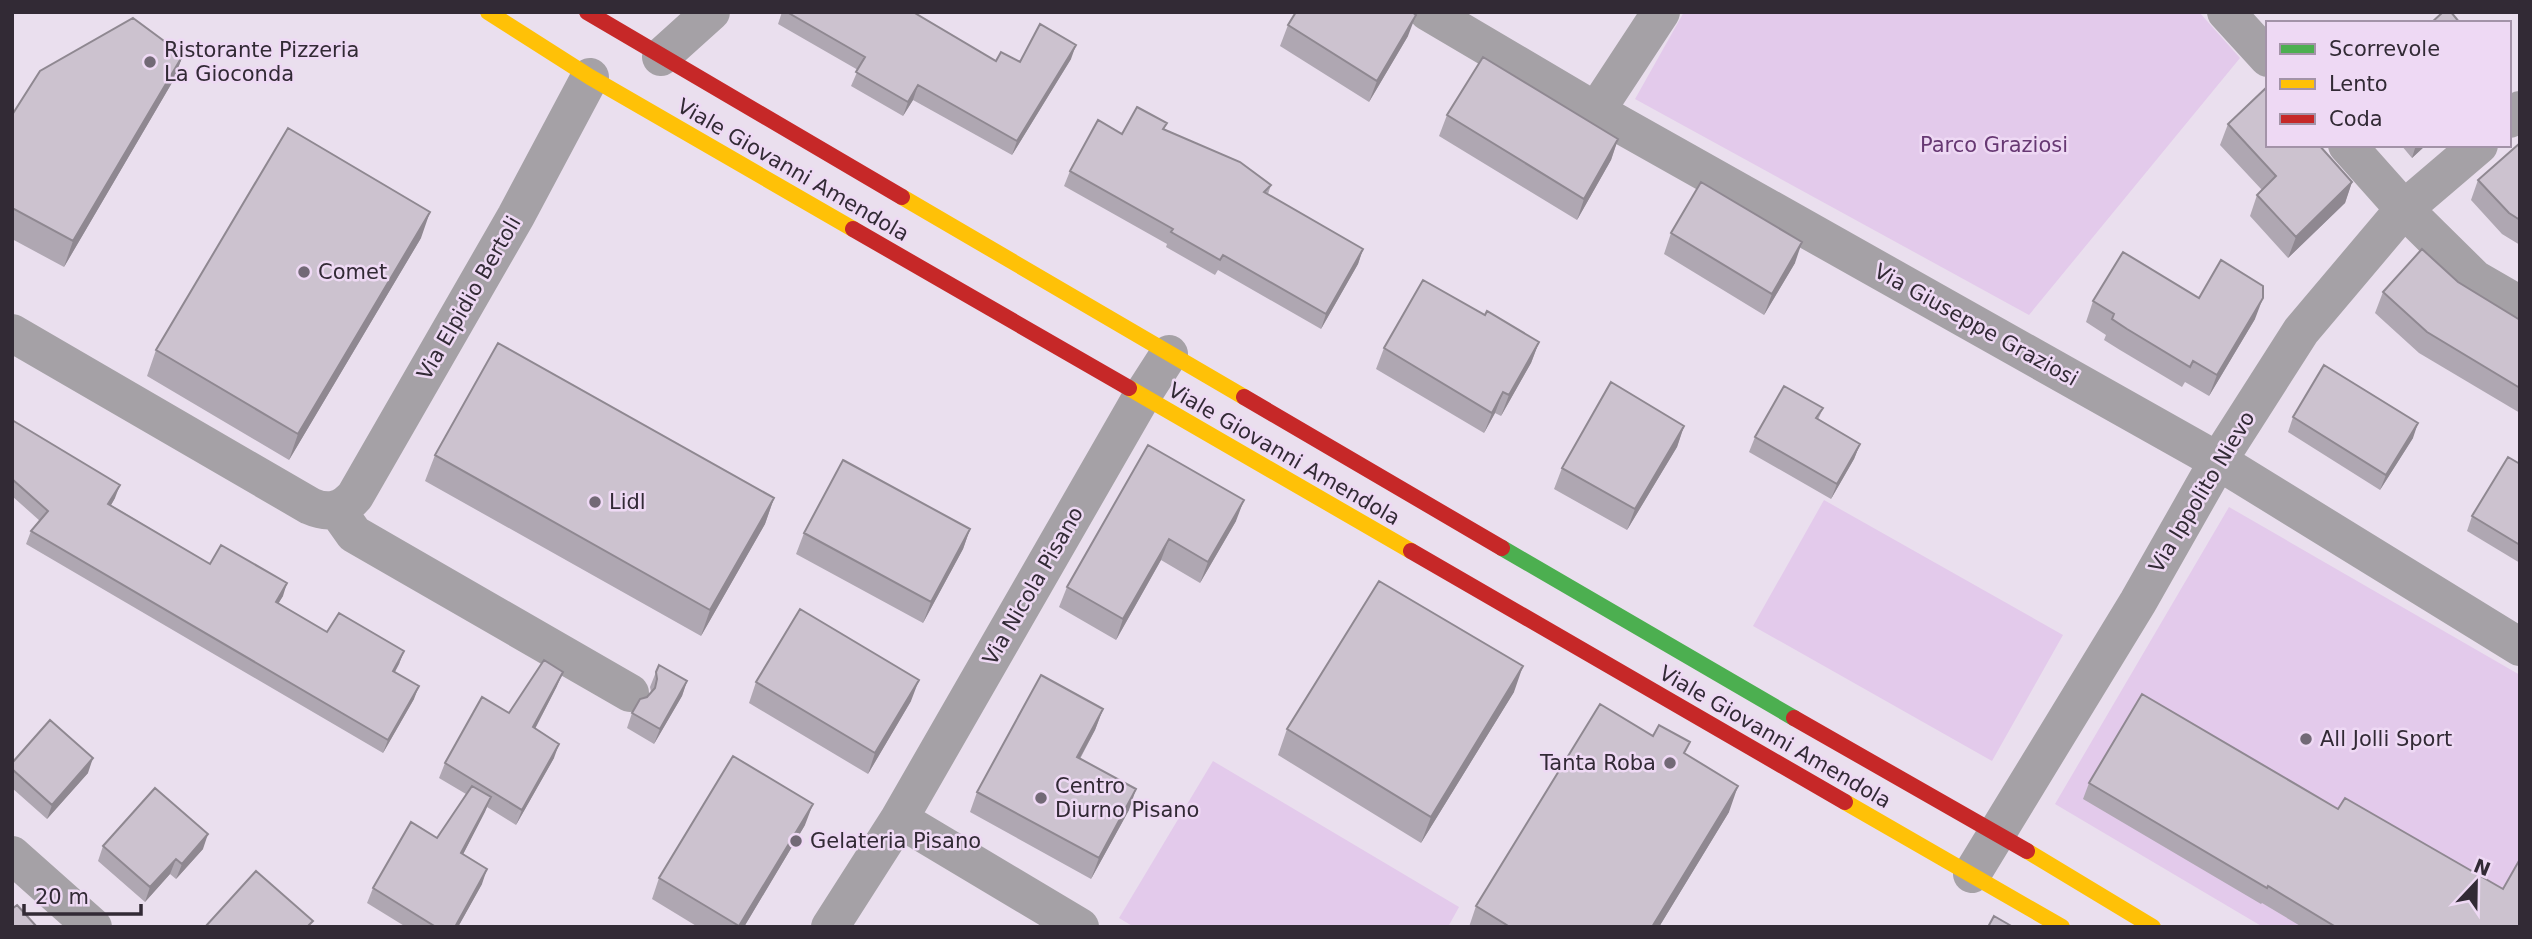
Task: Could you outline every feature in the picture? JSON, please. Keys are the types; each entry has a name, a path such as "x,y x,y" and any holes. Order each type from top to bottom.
{"main road":[{"name":"Viale Giovanni Amendola","path":"488,12 590,77 2062,927"},
{"name":"Viale Giovanni Amendola","path":"587,12 2153,927"}],"street":[{"path":"661,57 711,12"},
{"name":"Via Giuseppe Graziosi","path":"1428,12 1596,111 2218,461 2520,647"},
{"path":"1596,111 1661,12"},
{"path":"2227,12 2266,56"},
{"name":"Via Elpidio Bertoli","path":"337,510 355,496 516,216 590,77"},
{"path":"2349,147 2404,209 2475,279 2520,305"},
{"name":"Via Ippolito Nievo","path":"1972,874 2138,602 2218,461 2301,331 2404,209 2477,147"},
{"path":"12,333 310,506 324,512 337,510 354,534 630,693"},
{"name":"Via Nicola Pisano","path":"830,927 899,819 1142,396 1169,354"},
{"path":"899,819 1080,927"},
{"path":"15,861 93,927"}],"green space":[{"name":"Parco Graziosi","path":"1684,12 2199,12 2240,58 2029,315 1635,99"},
{"path":"1824,500 2063,635 1992,761 1753,626"},
{"name":"All Jolli Sport","path":"2229,507 2520,675 2520,927 2263,927 2055,804"},
{"path":"1213,761 1459,907 1448,927 1134,927 1119,918"}],"building":[{"path":"787,12 913,12 996,61 1001,52 1020,62 1040,24 1076,45 1017,141 918,85 908,102 856,72 865,57"},
{"path":"1296,12 1412,12 1416,15 1377,81 1288,25"},
{"path":"2443,12 2451,12 2458,21 2433,21"},
{"path":"133,18 183,55 73,241 12,208 12,115 40,71"},
{"path":"1483,57 1618,139 1584,199 1447,115"},
{"path":"2266,88 2266,147 2321,147 2352,182 2296,237 2257,195 2276,176 2228,124"},
{"path":"1137,107 1167,123 1163,129 1240,162 1271,185 1264,192 1363,249 1326,314 1223,255 1220,260 1171,232 1173,229 1070,171 1098,120 1122,134"},
{"name":"Comet","path":"288,128 430,212 298,434 156,350"},
{"path":"2520,143 2520,220 2509,213 2478,180"},
{"path":"1701,182 1802,242 1772,294 1671,233"},
{"path":"2422,249 2458,282 2520,320 2520,388 2427,332 2383,292"},
{"path":"2123,252 2199,298 2221,260 2263,286 2263,298 2217,375 2193,361 2190,367 2112,319 2114,314 2093,301"},
{"path":"1423,280 1485,315 1487,311 1539,342 1509,395 1503,392 1492,413 1384,348"},
{"name":"Lidl","path":"498,343 774,498 710,610 435,455"},
{"path":"2324,365 2418,423 2386,475 2293,417"},
{"path":"1611,382 1684,426 1635,509 1562,468"},
{"path":"1784,386 1823,408 1816,418 1860,444 1837,484 1755,437"},
{"path":"12,420 120,485 108,504 210,564 221,545 287,583 276,602 327,632 339,613 404,651 393,671 419,686 388,740 31,531 48,511 12,479"},
{"path":"1148,445 1244,500 1208,562 1169,539 1123,619 1067,587"},
{"path":"2508,457 2520,464 2520,545 2472,516"},
{"path":"843,460 970,529 931,602 804,533"},
{"path":"1379,581 1523,666 1431,817 1287,729"},
{"path":"800,609 919,680 875,753 756,682"},
{"path":"544,660 563,672 533,727 559,744 522,810 445,763 482,697 509,713"},
{"path":"659,665 687,681 660,729 632,713 640,699 647,697 655,688"},
{"name":"Centro Diurno Pisano","path":"1041,675 1103,709 1077,757 1136,789 1099,858 977,792"},
{"path":"2142,694 2338,809 2345,798 2503,889 2520,859 2520,927 2336,927 2089,783"},
{"path":"1600,704 1653,736 1659,725 1690,742 1684,753 1738,786 1652,927 1510,927 1476,906"},
{"path":"50,720 93,758 52,805 12,769 12,763"},
{"path":"733,756 813,804 739,926 659,878"},
{"path":"472,786 491,797 461,853 487,869 455,927 436,927 373,888 411,822 437,838"},
{"path":"155,788 208,834 182,864 176,859 150,887 103,846"},
{"path":"256,871 313,921 307,927 205,927"},
{"path":"17,905 37,927 12,927 12,909"},
{"path":"1994,916 2013,927 1988,927"}],"traffic: fast":[{"path":"1502,548 1794,718"}],"traffic: slow":[{"path":"488,12 590,77 853,229"},
{"path":"902,197 1244,397"},
{"path":"1129,388 1411,551"},
{"path":"1845,802 2062,927"},
{"path":"2027,851 2153,927"}],"traffic: jam":[{"path":"587,12 902,197"},
{"path":"853,229 1129,388"},
{"path":"1244,397 1502,548"},
{"path":"1411,551 1845,802"},
{"path":"1794,718 2027,851"}],"place":[{"name":"Ristorante Pizzeria La Gioconda","path":"150,62"},
{"name":"Comet","path":"304,272"},
{"name":"Lidl","path":"595,502"},
{"name":"All Jolli Sport","path":"2306,739"},
{"name":"Tanta Roba","path":"1670,763"},
{"name":"Centro Diurno Pisano","path":"1041,798"},
{"name":"Gelateria Pisano","path":"796,841"}]}
